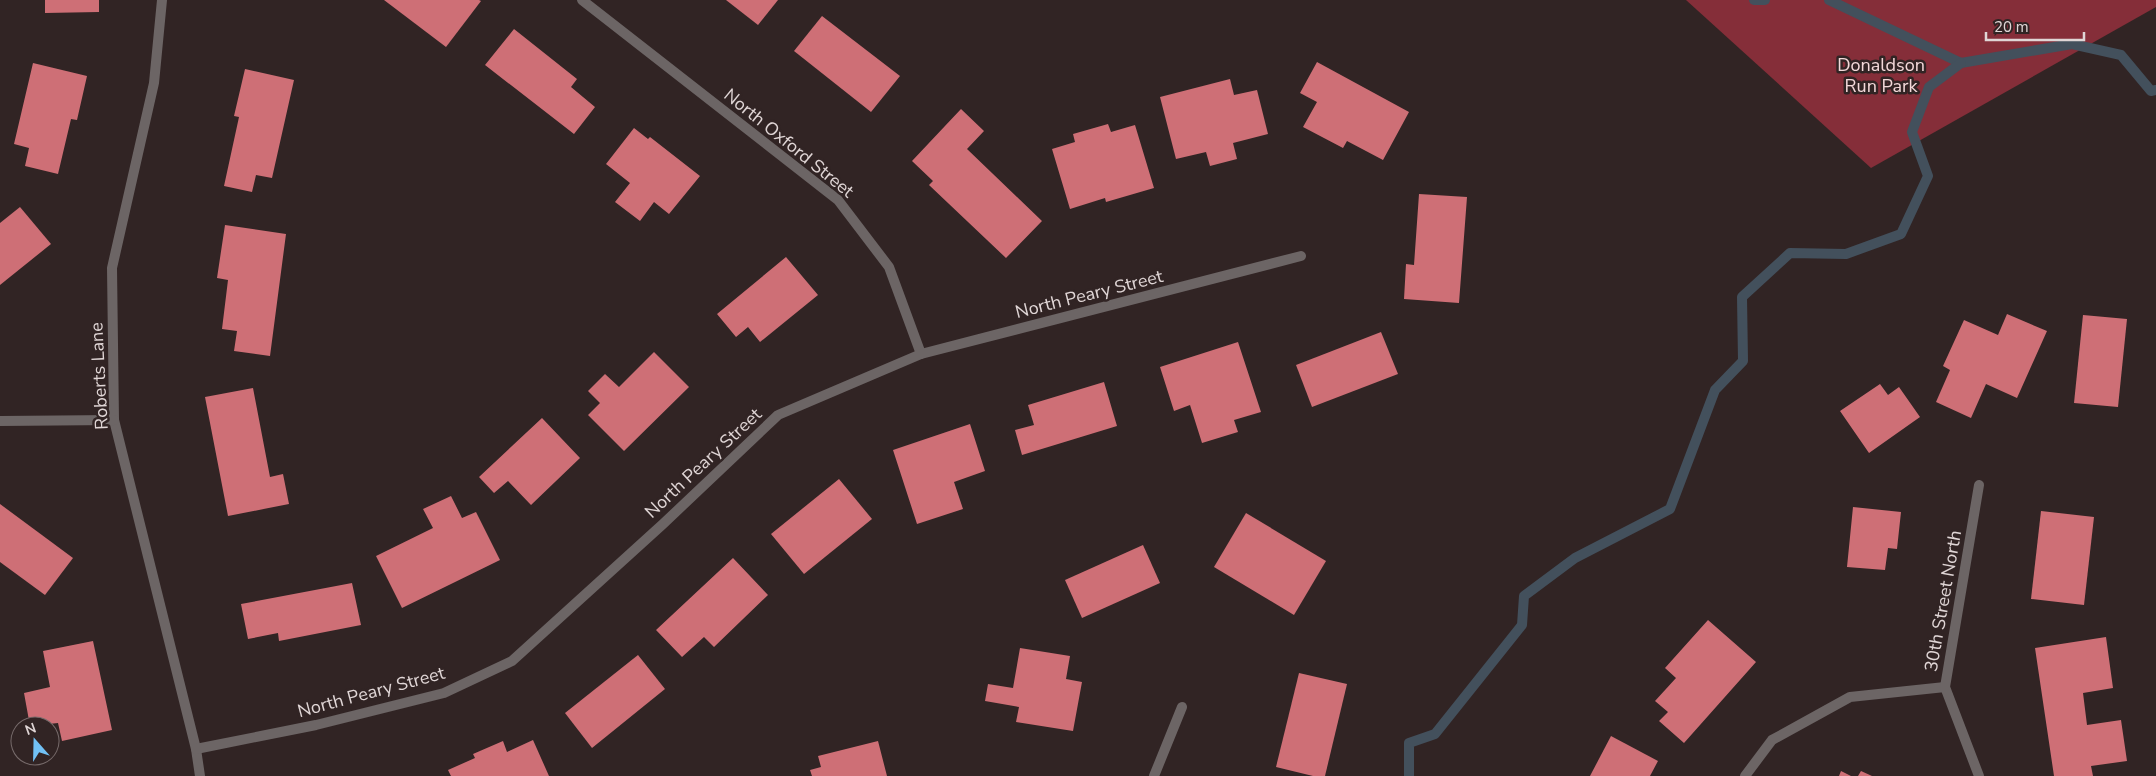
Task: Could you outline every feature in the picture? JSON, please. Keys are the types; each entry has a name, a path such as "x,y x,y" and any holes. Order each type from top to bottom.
{"street":[{"name":"Roberts Lane","path":"162,0 154,83 112,268 114,420 196,749 200,776"},
{"name":"North Oxford Street","path":"582,0 838,200 890,268 921,354"},
{"name":"North Peary Street","path":"196,749 316,725 444,693 512,661 663,524 778,415 921,354 1301,256"},
{"path":"0,421 114,420"},
{"name":"30th Street North","path":"1979,485 1945,687 1979,776"},
{"path":"1746,776 1772,740 1850,697 1945,687"},
{"path":"1154,776 1182,706"}],"green space":[{"name":"Donaldson Run Park","path":"1686,0 2156,0 2156,7 1871,168"}],"building":[{"path":"45,0 99,0 99,12 45,13"},
{"path":"384,0 479,0 481,1 446,47"},
{"path":"726,0 778,0 758,25"},
{"path":"822,16 900,76 871,112 794,51"},
{"path":"514,29 577,79 571,87 595,107 574,134 485,65"},
{"path":"1317,62 1409,112 1383,160 1347,141 1343,148 1303,127 1317,102 1300,93"},
{"path":"33,63 87,76 77,120 71,119 58,174 25,166 29,148 14,144"},
{"path":"245,69 294,80 272,178 256,175 252,192 224,186 239,117 234,116"},
{"path":"1230,79 1234,95 1257,90 1268,134 1233,143 1237,159 1210,166 1206,152 1176,159 1160,97"},
{"path":"961,109 984,131 967,149 1042,221 1006,258 929,185 933,181 912,161"},
{"path":"1108,124 1111,132 1135,125 1154,188 1106,202 1105,198 1070,209 1052,149 1075,142 1073,134"},
{"path":"634,128 648,139 650,137 700,176 669,214 654,202 640,221 615,202 630,183 606,164"},
{"path":"1419,194 1467,197 1459,303 1404,299 1406,264 1414,265"},
{"path":"20,207 51,244 0,285 0,223"},
{"path":"225,225 286,234 270,356 234,351 237,331 222,329 228,280 217,278"},
{"path":"786,257 818,295 760,342 748,327 736,337 717,314"},
{"path":"2007,314 2047,331 2017,398 1986,384 1971,418 1936,402 1950,370 1943,366 1964,320 1998,335"},
{"path":"2083,315 2127,319 2118,407 2074,403"},
{"path":"1381,332 1398,374 1312,407 1296,365"},
{"path":"1238,342 1261,412 1234,420 1238,432 1202,443 1190,405 1174,411 1160,367"},
{"path":"654,352 689,387 624,451 588,415 600,403 588,391 605,374 619,387"},
{"path":"1104,382 1117,426 1022,455 1015,430 1034,425 1028,405"},
{"path":"1880,384 1888,395 1899,387 1920,417 1869,453 1840,411"},
{"path":"253,388 270,477 283,474 289,504 228,516 205,397"},
{"path":"542,418 580,458 531,505 508,481 494,493 479,477"},
{"path":"970,424 985,471 954,482 963,509 917,524 893,450"},
{"path":"839,479 872,519 804,574 771,534"},
{"path":"451,496 462,518 476,512 500,560 402,608 376,556 433,528 423,509"},
{"path":"0,504 73,558 45,595 0,562"},
{"path":"1853,507 1901,512 1897,549 1888,548 1885,570 1847,567"},
{"path":"2041,511 2094,517 2084,605 2031,599"},
{"path":"1246,513 1326,561 1294,615 1214,567"},
{"path":"1143,545 1160,583 1082,618 1065,580"},
{"path":"733,558 768,595 714,647 704,637 682,657 656,630"},
{"path":"352,583 361,625 279,641 278,633 248,639 241,604"},
{"path":"1708,620 1756,662 1684,743 1659,721 1668,712 1655,701 1676,678 1665,668"},
{"path":"2106,637 2113,688 2083,693 2087,725 2121,720 2127,761 2091,766 2093,776 2054,776 2035,648"},
{"path":"93,641 112,730 62,741 60,716 28,716 24,693 50,687 43,651"},
{"path":"1020,648 1070,656 1066,679 1082,682 1073,731 1016,722 1019,707 985,701 988,684 1013,688"},
{"path":"638,655 665,689 592,748 565,713"},
{"path":"1299,673 1347,684 1325,776 1313,776 1276,767"},
{"path":"1611,736 1658,761 1650,776 1590,776"},
{"path":"533,740 549,776 451,776 448,770 475,758 473,754 503,741 507,752"},
{"path":"878,741 887,776 812,776 810,770 821,767 818,756"},
{"path":"1841,771 1851,776 1839,776"},
{"path":"1861,771 1872,776 1858,776"}],"waterway":[{"path":"1754,0 1765,0"},
{"path":"1829,0 1961,63 2072,44 2121,55 2151,91 2156,90"},
{"path":"1409,776 1409,743 1435,734 1522,625 1524,596 1575,558 1670,509 1715,390 1743,361 1742,297 1790,253 1846,254 1901,234 1928,176 1912,132 1929,87 1961,63"}]}
